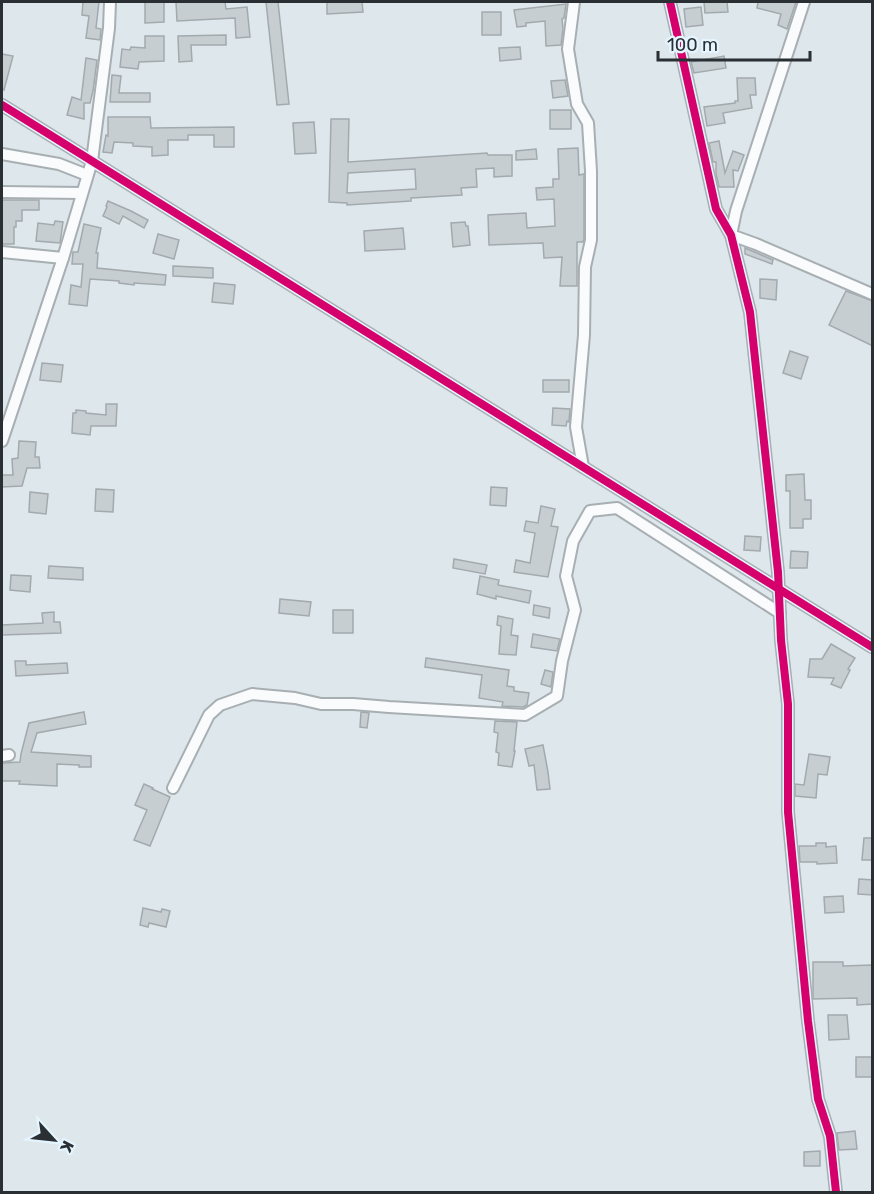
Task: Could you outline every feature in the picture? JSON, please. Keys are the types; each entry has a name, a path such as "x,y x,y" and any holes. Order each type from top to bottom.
{"street":[{"path":"2,441 63,258 92,161 109,28 110,2"},
{"path":"574,2 568,49 577,104 588,123 591,171 591,240 585,267 584,335 576,427 583,467"},
{"path":"670,2 716,209 732,235 873,294"},
{"path":"804,2 735,211 732,235 750,312 779,590 788,704 788,812 808,1021 818,1099 830,1136 836,1192"},
{"path":"2,105 873,647"},
{"path":"2,154 59,164 87,175"},
{"path":"2,192 81,193"},
{"path":"2,252 63,258"},
{"path":"173,788 209,715 220,705 252,694 295,698 321,704 525,715 557,696 562,661 575,610 566,576 573,541 590,511 617,508 780,613"}],"building":[{"path":"83,2 99,2 96,28 101,29 100,40 86,38 89,16 82,15"},
{"path":"145,2 164,2 164,22 145,23"},
{"path":"176,2 225,2 226,9 247,7 250,37 236,38 235,18 177,21"},
{"path":"266,2 278,2 289,104 277,105"},
{"path":"327,2 362,2 363,12 327,14"},
{"path":"704,2 727,2 728,12 705,13"},
{"path":"758,2 796,2 787,29 778,25 781,14 757,8"},
{"path":"566,4 562,19 561,45 546,46 545,21 526,23 526,26 517,27 514,10"},
{"path":"701,7 703,25 686,27 684,9"},
{"path":"482,12 501,12 501,35 482,35"},
{"path":"226,35 226,45 191,45 192,61 179,62 178,36"},
{"path":"145,36 164,36 164,61 139,62 138,69 120,67 122,49 145,48"},
{"path":"520,47 521,59 500,61 499,48"},
{"path":"2,54 13,56 4,90 2,89"},
{"path":"724,56 726,68 694,73 691,62"},
{"path":"86,58 97,60 90,103 84,103 84,119 67,115 72,97 81,100"},
{"path":"112,75 121,76 119,93 150,93 150,102 110,102"},
{"path":"737,78 755,78 756,95 750,95 752,108 723,113 725,123 707,126 704,107 738,101"},
{"path":"565,80 568,96 553,98 551,81"},
{"path":"550,110 571,110 571,129 550,129"},
{"path":"108,117 150,117 151,128 234,127 234,147 214,147 214,135 188,135 188,140 168,140 168,155 152,156 152,147 114,142 112,153 103,152 106,135 108,136"},
{"path":"331,119 349,119 348,162 487,153 488,155 512,155 512,176 494,177 494,168 476,169 477,187 461,188 462,195 347,205 347,203 329,202","holes":["415,169 416,189 347,193 348,173"]},
{"path":"314,122 316,153 295,154 293,123"},
{"path":"719,141 725,173 733,151 744,155 738,171 733,170 734,187 719,187 716,162 713,162 709,143"},
{"path":"578,148 579,175 584,174 584,239 583,242 577,242 577,286 560,286 562,257 544,258 543,243 489,245 488,215 526,213 527,228 555,226 554,199 537,200 536,188 553,187 553,179 559,179 558,149"},
{"path":"536,149 537,159 516,160 516,151"},
{"path":"2,200 39,200 39,210 22,210 22,221 16,221 16,227 14,227 14,244 2,244"},
{"path":"108,201 148,220 144,228 123,216 119,224 103,216"},
{"path":"55,221 63,222 60,243 36,241 38,223 54,225"},
{"path":"465,222 468,226 470,245 453,247 451,223"},
{"path":"84,224 101,228 96,253 98,253 97,268 166,275 165,285 134,283 134,285 119,283 119,281 90,279 87,306 69,304 71,285 81,287 83,264 72,264 73,252 78,252"},
{"path":"403,228 405,249 365,251 364,231"},
{"path":"158,234 179,240 174,259 153,253"},
{"path":"745,248 773,260 772,264 745,254"},
{"path":"173,266 213,268 213,278 173,276"},
{"path":"760,279 777,280 776,300 760,298"},
{"path":"214,283 235,285 233,304 212,302"},
{"path":"846,291 873,301 873,346 829,325"},
{"path":"790,351 808,357 801,379 783,373"},
{"path":"42,363 63,365 61,382 40,380"},
{"path":"543,380 569,380 569,392 543,392"},
{"path":"106,404 117,404 116,426 91,426 90,435 72,433 73,413 76,413 76,410 106,415"},
{"path":"553,408 570,409 569,422 567,421 566,426 552,425"},
{"path":"19,441 36,442 35,457 39,457 40,468 27,468 22,486 2,487 2,475 13,475 12,459 18,458"},
{"path":"804,474 805,500 811,500 811,519 803,519 803,528 790,528 790,491 786,491 786,475"},
{"path":"491,487 507,488 506,506 490,505"},
{"path":"96,489 114,490 113,512 95,511"},
{"path":"30,492 48,494 46,514 29,512"},
{"path":"541,506 555,509 551,526 558,527 548,577 514,572 516,560 530,563 535,533 524,531 526,521 538,523"},
{"path":"745,536 761,537 760,551 744,550"},
{"path":"791,551 808,552 807,568 790,568"},
{"path":"454,559 487,565 485,574 453,568"},
{"path":"49,566 83,568 83,580 48,578"},
{"path":"11,575 31,576 30,592 10,590"},
{"path":"480,576 499,580 498,585 531,591 529,603 477,594"},
{"path":"280,599 311,602 309,616 279,613"},
{"path":"534,605 550,608 549,618 533,615"},
{"path":"333,610 353,610 353,633 333,633"},
{"path":"54,612 54,622 60,622 61,633 2,635 2,625 43,623 42,613"},
{"path":"498,616 513,619 511,635 518,636 516,655 499,654 501,626 497,625"},
{"path":"533,634 560,639 557,651 531,647"},
{"path":"831,644 855,658 841,688 831,684 834,678 808,677 810,659 822,659"},
{"path":"426,658 509,670 507,686 514,687 514,691 529,693 527,705 523,707 502,706 503,702 479,698 482,675 425,667"},
{"path":"15,661 26,661 26,665 67,663 68,673 16,676"},
{"path":"545,670 553,672 551,687 541,684"},
{"path":"84,712 86,724 37,733 31,752 91,756 91,767 57,764 57,786 2,781 2,763 20,762 29,723"},
{"path":"361,712 369,713 367,728 360,727"},
{"path":"495,721 517,722 512,767 498,765 499,753 496,752 498,733 494,732"},
{"path":"543,745 550,789 537,790 534,765 529,766 525,749"},
{"path":"809,754 830,757 827,775 818,774 816,798 795,796 795,784 804,785"},
{"path":"144,784 170,797 150,846 134,840 147,810 135,805"},
{"path":"864,838 873,838 873,860 862,860"},
{"path":"816,843 826,843 826,847 836,846 837,863 800,862 799,846 816,846"},
{"path":"859,879 873,880 873,895 858,894"},
{"path":"843,896 844,912 825,913 824,897"},
{"path":"143,908 161,912 162,909 170,911 166,927 149,923 148,927 140,925"},
{"path":"813,962 843,962 843,966 873,965 873,1004 857,1005 857,998 813,999"},
{"path":"828,1015 847,1015 849,1039 829,1040"},
{"path":"856,1057 873,1057 873,1077 856,1077"},
{"path":"855,1131 857,1149 839,1150 837,1133"},
{"path":"820,1151 820,1166 804,1166 804,1152"}],"cycle path":[{"path":"670,2 716,209 731,235 750,312 778,572 781,640 788,704 788,812 808,1021 818,1099 830,1136 836,1192"},
{"path":"2,105 872,647"}]}
